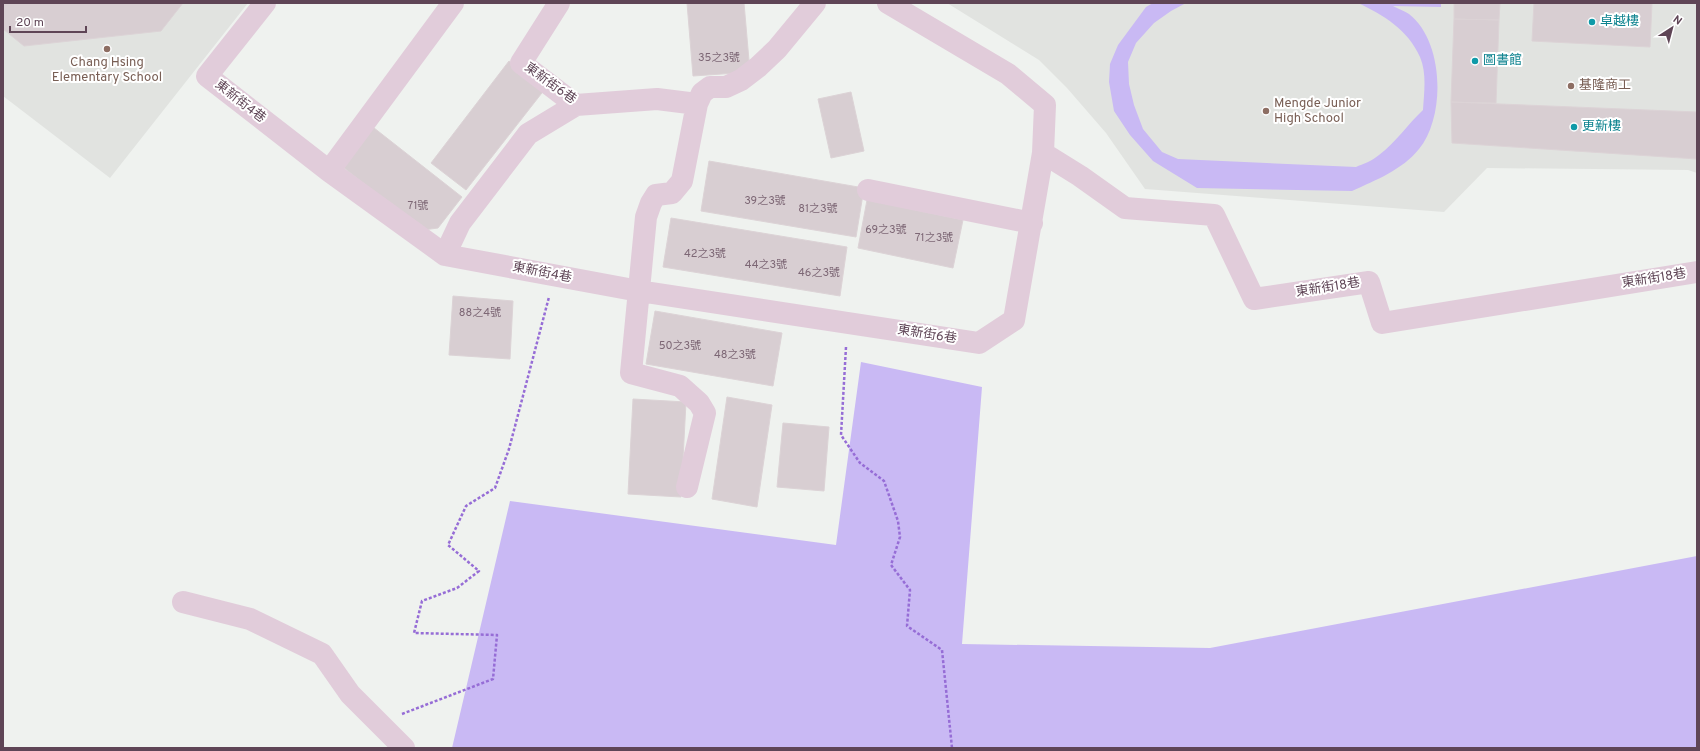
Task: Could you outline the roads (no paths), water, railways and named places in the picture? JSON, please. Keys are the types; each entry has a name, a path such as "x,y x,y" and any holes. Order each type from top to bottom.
{"street":[{"name":"東新街4巷","path":"265,3 207,76 329,171 446,255 639,292"},
{"path":"329,171 453,3"},
{"name":"東新街6巷","path":"559,3 521,63 576,105 657,99 697,104"},
{"path":"687,487 705,413 699,403 680,386 631,373 646,217 651,203 656,195 672,193 682,182 697,104 702,93 710,87 726,87 741,80 758,67 777,49 815,3"},
{"name":"東新街6巷","path":"639,292 979,343 1014,320 1043,153 1045,105 1008,74 888,3"},
{"path":"446,255 460,222 528,134 576,105"},
{"name":"東新街18巷","path":"1043,153 1080,176 1125,208 1214,215 1254,299 1369,282 1382,323 1697,272"},
{"path":"868,190 1032,223"},
{"path":"183,602 250,620 322,654 350,694 404,748"}],"place":[{"name":"卓越樓","path":"1592,22"},
{"name":"Chang Hsing Elementary School","path":"107,49"},
{"name":"圖書館","path":"1475,61"},
{"name":"基隆商工","path":"1571,86"},
{"name":"Mengde Junior High School","path":"1266,111"},
{"name":"更新樓","path":"1574,127"}]}
